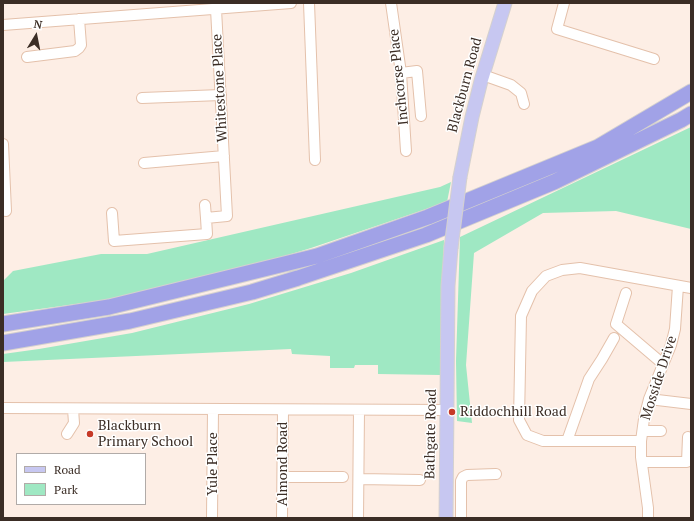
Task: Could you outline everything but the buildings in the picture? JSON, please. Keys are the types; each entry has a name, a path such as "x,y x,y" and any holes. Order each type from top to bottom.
{"highway":[{"path":"3,324 110,307 317,256 428,217 598,147 691,92"},
{"path":"3,342 130,321 244,294 298,278 426,235 554,182 691,114"}],"main road":[{"name":"Blackburn Road","path":"451,248 460,177 472,117 505,3"},
{"name":"Bathgate Road","path":"446,518 448,286 451,248"}],"street":[{"path":"3,25 79,20 184,7 216,9 291,3"},
{"path":"309,3 315,160"},
{"name":"Inchcorse Place","path":"391,3 401,73 406,151"},
{"path":"564,3 557,28 654,59"},
{"name":"Whitestone Place","path":"206,218 227,216 216,9"},
{"path":"27,57 75,51 81,44 79,20"},
{"path":"401,73 417,71 421,116"},
{"path":"483,75 511,85 520,93 524,104"},
{"path":"142,98 221,95"},
{"path":"3,144 6,211"},
{"path":"144,162 224,156"},
{"path":"112,213 114,241 207,234 205,205"},
{"path":"662,431 642,436 567,441 543,441 527,435 519,420 521,316 532,291 546,276 562,270 580,268 691,288"},
{"name":"Mosside Drive","path":"648,518 642,462 642,436 644,419 649,399 671,345 675,330 678,286"},
{"path":"626,293 616,324 663,364"},
{"path":"567,441 589,379 614,338"},
{"path":"649,399 691,404"},
{"path":"3,408 359,411 447,410"},
{"path":"67,434 74,423 73,408"},
{"name":"Yule Place","path":"212,518 213,410"},
{"name":"Almond Road","path":"282,518 283,410"},
{"path":"358,518 359,411"},
{"path":"642,462 687,462 688,437"},
{"path":"461,518 463,477 467,474 496,474"},
{"path":"283,477 343,477"},
{"path":"359,479 420,480"}],"green space":[{"path":"691,127 691,229 616,211 543,213 474,253 466,365 472,423 457,421 456,361 460,237"},
{"path":"451,182 447,202 311,248 222,275 113,299 3,314 3,281 13,271 101,254 147,254 440,187"},
{"path":"444,240 440,375 378,374 378,365 355,365 354,368 330,368 330,356 292,354 291,349 3,362 3,354 132,333 249,304 351,273"}],"place":[{"name":"Riddochhill Road","path":"452,412"},
{"name":"Blackburn Primary School","path":"90,434"}]}
